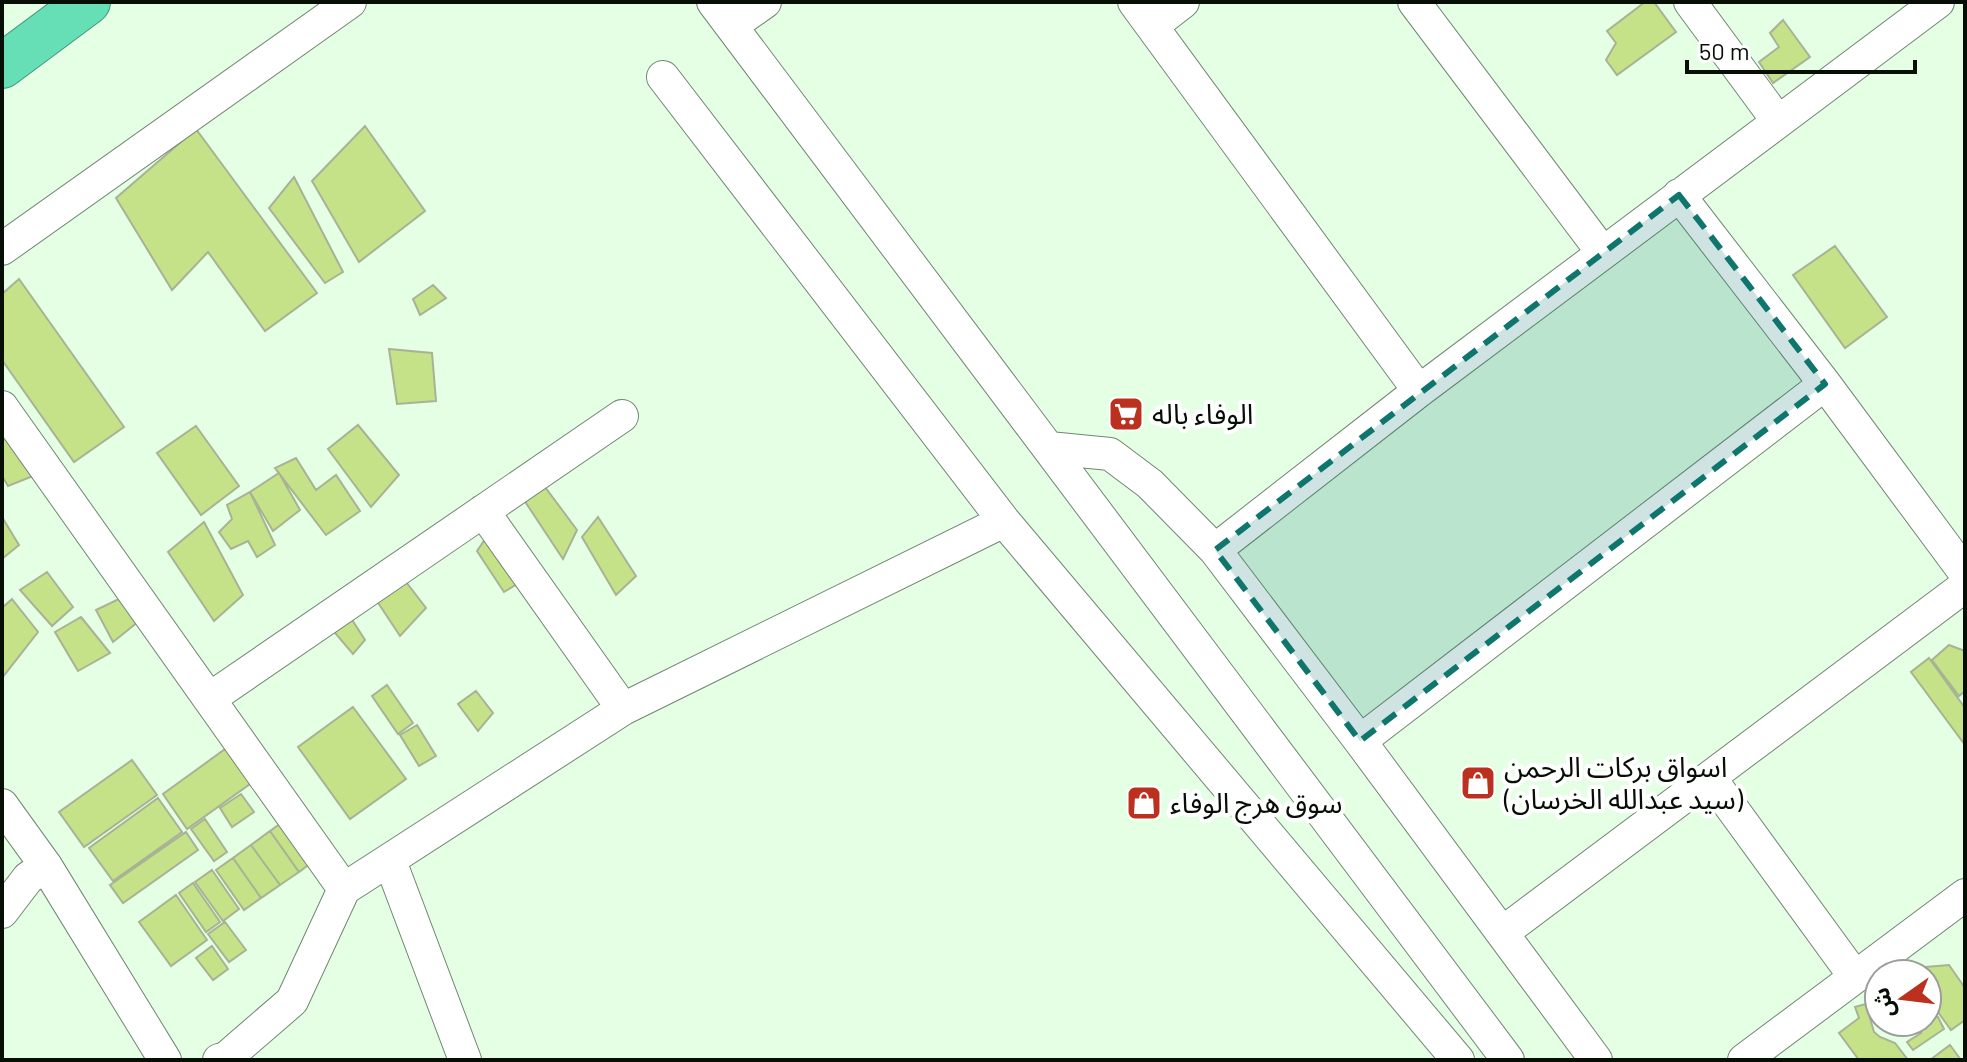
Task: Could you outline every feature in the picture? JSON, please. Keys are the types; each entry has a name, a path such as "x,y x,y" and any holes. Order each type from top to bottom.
{"highway":[{"path":"2,66 88,2"}],"street":[{"path":"2,249 350,2"},
{"path":"765,2 722,14 1508,1060"},
{"path":"1183,2 1143,14 1419,391"},
{"path":"1414,2 1603,253"},
{"path":"1690,2 1777,120"},
{"path":"1215,550 1419,391 1938,2"},
{"path":"663,77 1004,521 1458,1060"},
{"path":"1679,195 1965,573"},
{"path":"1360,741 1825,384"},
{"path":"2,407 344,889"},
{"path":"209,699 622,416"},
{"path":"1049,448 1110,454 1150,484 1215,550 1596,1060"},
{"path":"483,511 623,709"},
{"path":"219,1060 226,1058 292,1001 344,889 623,709 1004,521"},
{"path":"1502,933 1965,586"},
{"path":"1710,778 1855,977"},
{"path":"2,805 46,866 165,1060"},
{"path":"390,861 465,1060"},
{"path":"2,912 28,878 46,866"},
{"path":"1744,1060 1965,895"},
{"path":"1434,1029 1465,1003"}],"highlighted area":[{"path":"1679,195 1825,384 1360,741 1215,550"}],"building":[{"path":"1645,2 1654,2 1676,32 1617,75 1606,60 1616,43 1607,31"},
{"path":"1783,20 1810,57 1773,83 1759,62 1779,47 1770,33"},
{"path":"365,126 425,211 359,262 312,181"},
{"path":"196,129 317,293 265,331 208,252 172,290 116,198"},
{"path":"294,177 343,272 325,283 269,208"},
{"path":"1835,246 1887,317 1845,348 1793,275"},
{"path":"19,279 124,427 74,462 2,360 2,294"},
{"path":"433,285 446,298 420,315 413,299"},
{"path":"389,349 432,353 436,401 397,404"},
{"path":"2,422 38,474 8,486 2,476"},
{"path":"358,425 399,475 371,507 328,449"},
{"path":"196,426 239,486 201,515 157,453"},
{"path":"296,458 316,490 336,475 360,511 326,535 275,468"},
{"path":"279,473 300,510 273,531 250,492"},
{"path":"542,483 577,530 563,559 522,497"},
{"path":"250,492 275,545 257,557 248,541 231,549 219,532 232,519 227,505"},
{"path":"2,517 19,545 2,559"},
{"path":"598,517 636,576 616,595 582,537"},
{"path":"204,522 243,595 214,621 168,552"},
{"path":"488,535 522,581 504,592 477,551"},
{"path":"47,572 73,607 52,626 20,590"},
{"path":"403,578 426,608 400,636 369,589"},
{"path":"123,597 139,621 113,642 96,610"},
{"path":"12,599 38,632 2,678 2,608"},
{"path":"349,615 365,640 353,654 330,627"},
{"path":"81,617 110,653 78,671 55,632"},
{"path":"1949,645 1965,651 1965,691 1959,696 1932,660"},
{"path":"1929,658 1965,708 1965,745 1911,672"},
{"path":"387,685 413,723 398,734 372,696"},
{"path":"476,691 493,713 478,731 458,704"},
{"path":"353,707 406,779 350,819 298,747"},
{"path":"417,725 436,756 419,766 400,735"},
{"path":"232,744 257,779 187,829 163,794"},
{"path":"132,760 157,795 84,847 59,812"},
{"path":"241,794 254,812 232,827 220,808"},
{"path":"158,798 182,832 113,881 89,848"},
{"path":"205,819 227,852 214,861 191,829"},
{"path":"287,819 316,859 299,872 270,831"},
{"path":"270,831 299,872 280,885 251,845"},
{"path":"186,832 198,850 123,903 110,885"},
{"path":"251,845 280,885 261,898 233,858"},
{"path":"233,858 261,898 244,910 216,870"},
{"path":"212,870 239,909 223,921 195,882"},
{"path":"193,883 220,922 206,932 179,893"},
{"path":"176,895 207,940 171,966 139,922"},
{"path":"225,922 246,950 229,962 208,934"},
{"path":"212,946 228,969 213,980 196,958"},
{"path":"1949,965 1965,988 1965,1020 1951,1030 1943,1019 1943,966"},
{"path":"1863,1005 1863,1038 1882,1038 1895,1043 1908,1060 1859,1060 1839,1033 1859,1018 1855,1007"},
{"path":"1913,1038 1931,1038 1913,1050 1907,1042"},
{"path":"1950,1045 1961,1060 1930,1060"}],"place":[{"name":"الوفاء باله","path":"1126,414"},
{"name":"اسواق بركات الرحمن (سيد عبدالله الخرسان)","path":"1478,783"},
{"name":"سوق هرج الوفاء","path":"1144,803"}]}
